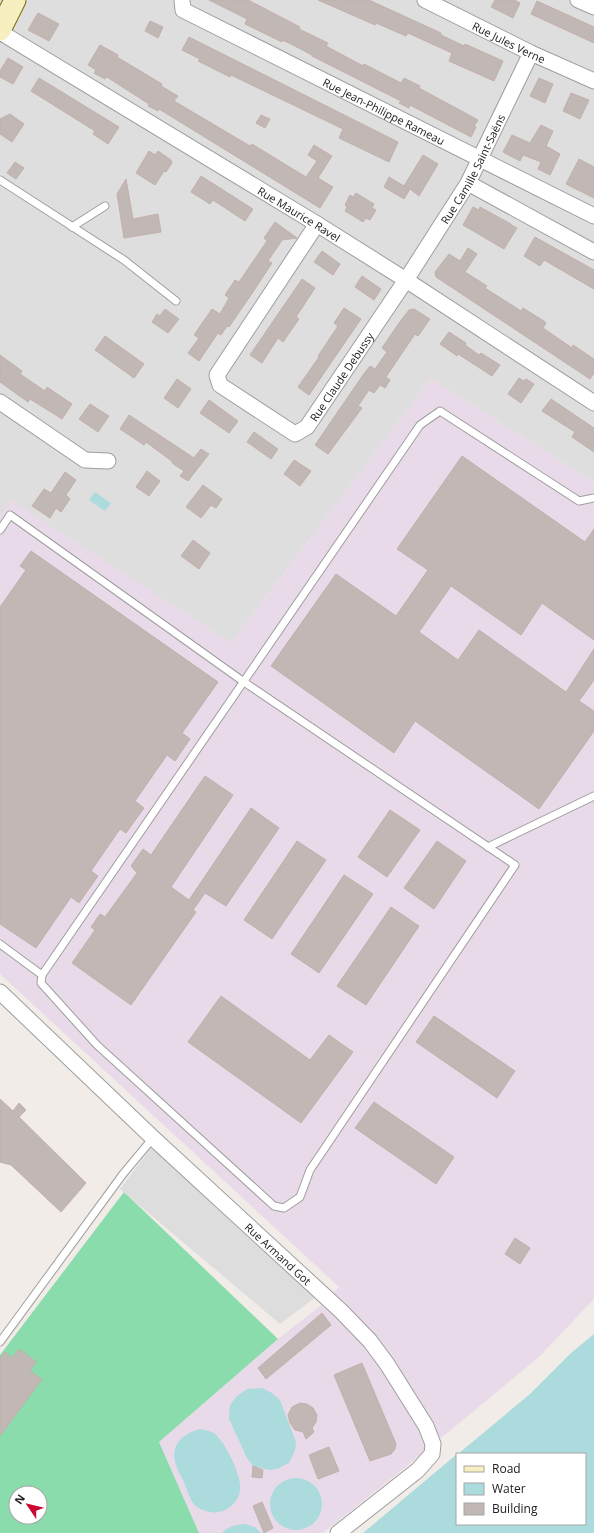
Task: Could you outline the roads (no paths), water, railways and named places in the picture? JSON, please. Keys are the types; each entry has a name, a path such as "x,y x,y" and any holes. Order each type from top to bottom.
{"main road":[{"path":"0,31 15,0"}],"street":[{"name":"Rue Jean-Philippe Rameau","path":"182,0 183,10 594,216"},
{"name":"Rue Jules Verne","path":"425,0 531,53 594,81"},
{"path":"578,0 594,7"},
{"name":"Rue Maurice Ravel","path":"0,31 317,224 406,280 594,403"},
{"name":"Rue Camille Saint-Saëns","path":"406,280 468,183 531,53"},
{"path":"468,183 594,252"},
{"name":"Rue Claude Debussy","path":"317,224 217,375 220,385 295,434 307,427 406,280"},
{"path":"0,402 85,460 108,461"},
{"name":"Rue Armand Got","path":"0,992 153,1138 341,1312 370,1341 387,1364 426,1426 433,1444 432,1454 418,1470 338,1533"}],"lane":[{"path":"0,180 124,260 176,301"},
{"path":"72,227 105,206"},
{"path":"0,530 10,515 244,682 515,865 310,1170 300,1197 284,1208 274,1206 97,1045 41,982 42,975 244,682 420,425 440,411 579,502 594,498"},
{"path":"488,847 594,796"},
{"path":"0,944 42,975"},
{"path":"0,1342 123,1174 153,1138"}],"water":[{"path":"95,492 111,503 105,511 89,500"},
{"path":"594,1334 594,1533 363,1533 456,1455 456,1525 586,1525 586,1453 459,1453 530,1394 571,1353"},
{"path":"262,1388 272,1393 280,1400 296,1442 295,1450 289,1463 277,1469 269,1470 253,1466 247,1458 229,1419 230,1405 237,1396 247,1389"},
{"path":"200,1429 212,1432 224,1444 239,1477 240,1491 236,1501 227,1509 222,1511 212,1512 201,1510 193,1503 176,1464 174,1455 177,1444 184,1436"},
{"path":"291,1478 301,1478 311,1482 318,1489 322,1499 322,1509 318,1519 311,1526 301,1530 291,1530 281,1526 274,1519 270,1509 270,1499 274,1489 281,1482"},
{"path":"245,1524 255,1527 261,1533 222,1533 235,1525"}]}
